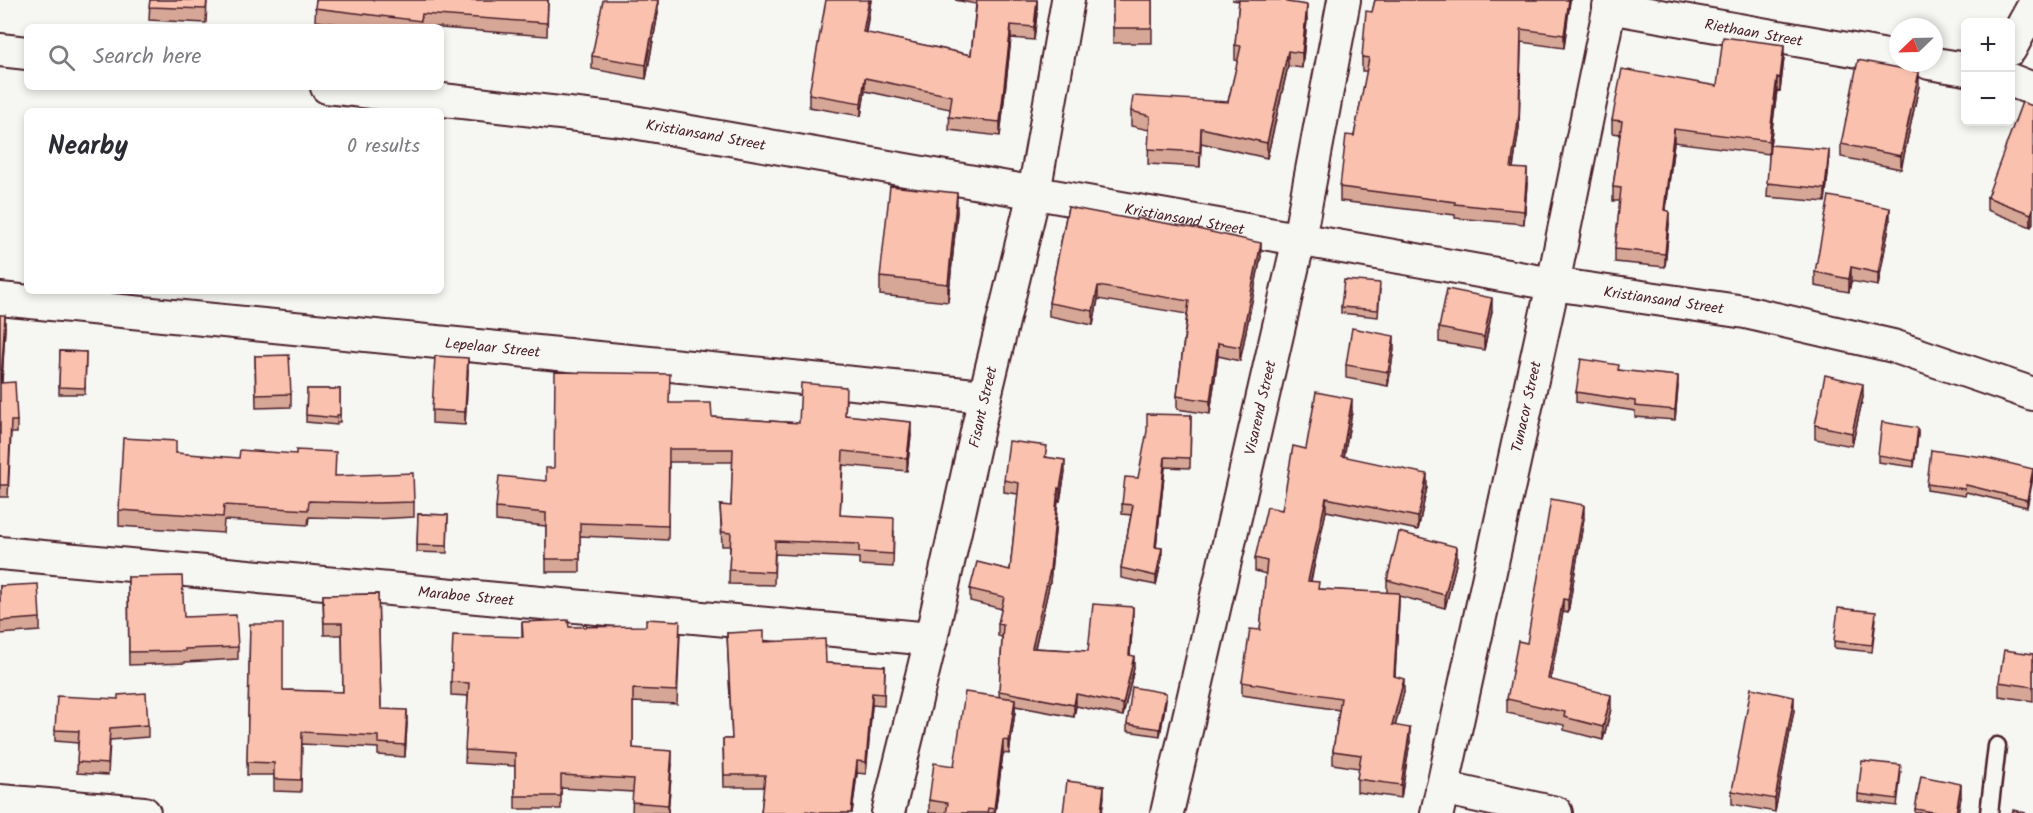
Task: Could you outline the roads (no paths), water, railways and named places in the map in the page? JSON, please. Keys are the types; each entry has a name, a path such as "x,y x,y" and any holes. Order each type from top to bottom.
{"street":[{"name":"Fisant Street","path":"888,813 931,639 985,396 1034,193 1068,0"},
{"name":"Visarend Street","path":"1167,813 1299,239 1344,0"},
{"name":"Riethaan Street","path":"1610,3 1889,56"},
{"name":"Tunacor Street","path":"1439,800 1553,284 1610,3"},
{"path":"2015,40 2033,7"},
{"path":"0,50 24,53"},
{"path":"1943,65 1961,68"},
{"path":"2015,82 2033,89"},
{"name":"Kristiansand Street","path":"354,90 622,120 1553,284 1745,312 1893,346 2033,394"},
{"name":"Lepelaar Street","path":"0,299 985,396"},
{"name":"Maraboe Street","path":"0,552 931,639"},
{"path":"1439,800 1556,813"},
{"path":"0,801 144,813"}],"lane":[{"path":"1989,813 1997,746"}]}
